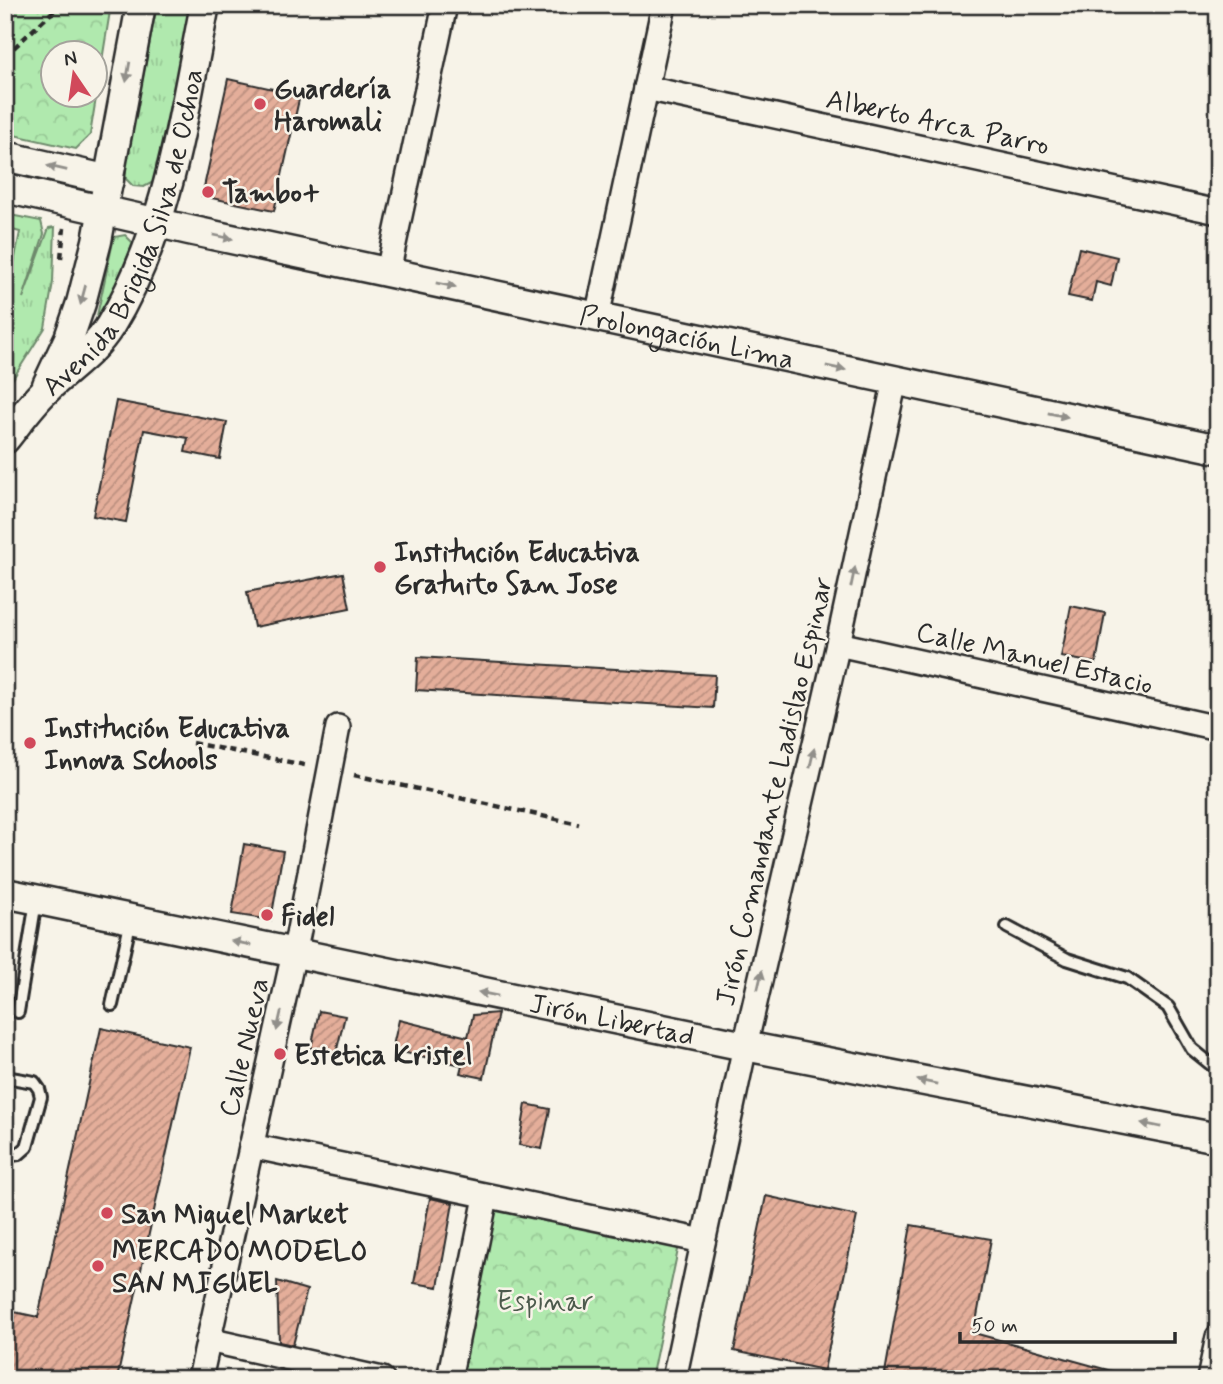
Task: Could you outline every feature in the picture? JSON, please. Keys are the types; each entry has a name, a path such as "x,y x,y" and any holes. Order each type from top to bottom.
{"street":[{"path":"45,391 69,338 81,303 103,210 141,5"},
{"name":"Avenida Brigida Silva de Ochoa","path":"5,439 45,391 87,356 109,328 145,255 170,175 205,5"},
{"path":"388,272 445,5"},
{"path":"597,317 664,5"},
{"name":"Alberto Arca Parro","path":"646,88 1218,212"},
{"path":"5,156 108,180"},
{"name":"Prolongación Lima","path":"5,188 1218,449"},
{"name":"Jirón Comandante Ladislao Espinar","path":"674,1379 745,1046 838,643 895,380"},
{"name":"Calle Manuel Estacio","path":"838,643 1218,728"},
{"name":"Calle Nueva","path":"200,1379 294,954 338,727"},
{"name":"Jirón Libertad","path":"5,893 745,1046 1218,1138"},
{"path":"251,1146 703,1241"},
{"path":"449,1379 486,1197"},
{"path":"1209,1379 1218,1337"},
{"path":"208,1340 382,1379"}],"lane":[{"path":"18,1012 36,900"},
{"path":"112,1005 131,920"},
{"path":"1007,927 1067,959 1127,978 1167,1007 1192,1049 1218,1070"},
{"path":"5,1077 34,1082 41,1097 27,1147 19,1154 5,1156"}],"path":[{"path":"5,56 60,5"},
{"path":"192,743 579,824"}],"green space":[{"path":"5,5 111,5 106,38 38,38 38,108 94,108 90,135 76,149 5,133"},
{"path":"157,5 192,5 157,180 144,187 133,186 126,179 126,163"},
{"path":"5,214 41,221 44,234 23,298 49,228 55,227 53,282 45,328 5,391 5,309 20,232 5,228"},
{"path":"125,235 133,243 105,311 95,325 114,237"},
{"name":"Espinar","path":"483,1204 679,1245 651,1379 446,1379"}],"building":[{"path":"228,79 300,95 274,211 202,196"},
{"path":"1079,248 1117,257 1111,286 1096,282 1092,301 1068,296"},
{"path":"116,401 227,422 220,459 185,452 188,438 144,430 126,522 93,516"},
{"path":"343,573 350,608 254,627 247,592"},
{"path":"1071,606 1105,613 1096,663 1061,657"},
{"path":"418,657 715,675 713,708 416,690"},
{"path":"244,844 283,851 271,920 232,914"},
{"path":"319,1011 345,1016 336,1053 311,1048"},
{"path":"498,1013 484,1078 460,1073 462,1065 392,1050 399,1020 468,1037 473,1015"},
{"name":"San Miguel Market","path":"101,1028 190,1047 117,1379 5,1379 5,1310 38,1317"},
{"path":"526,1104 550,1109 542,1149 519,1145"},
{"path":"766,1196 857,1216 824,1370 734,1351"},
{"path":"430,1198 453,1203 438,1287 414,1283"},
{"path":"911,1225 991,1239 974,1333 1115,1372 1114,1379 919,1379 885,1373"},
{"path":"277,1281 307,1290 293,1345 279,1342"}],"place":[{"name":"Guardería Haromali","path":"260,104"},
{"name":"Tambo+","path":"208,192"},
{"name":"Institución Educativa Gratuito San Jose","path":"380,567"},
{"name":"Institución Educativa Innova Schools","path":"30,743"},
{"name":"Fidel","path":"267,915"},
{"name":"Estetica Kristel","path":"280,1054"},
{"name":"San Miguel Market","path":"107,1213"},
{"name":"MERCADO MODELO SAN MIGUEL","path":"98,1266"}]}
